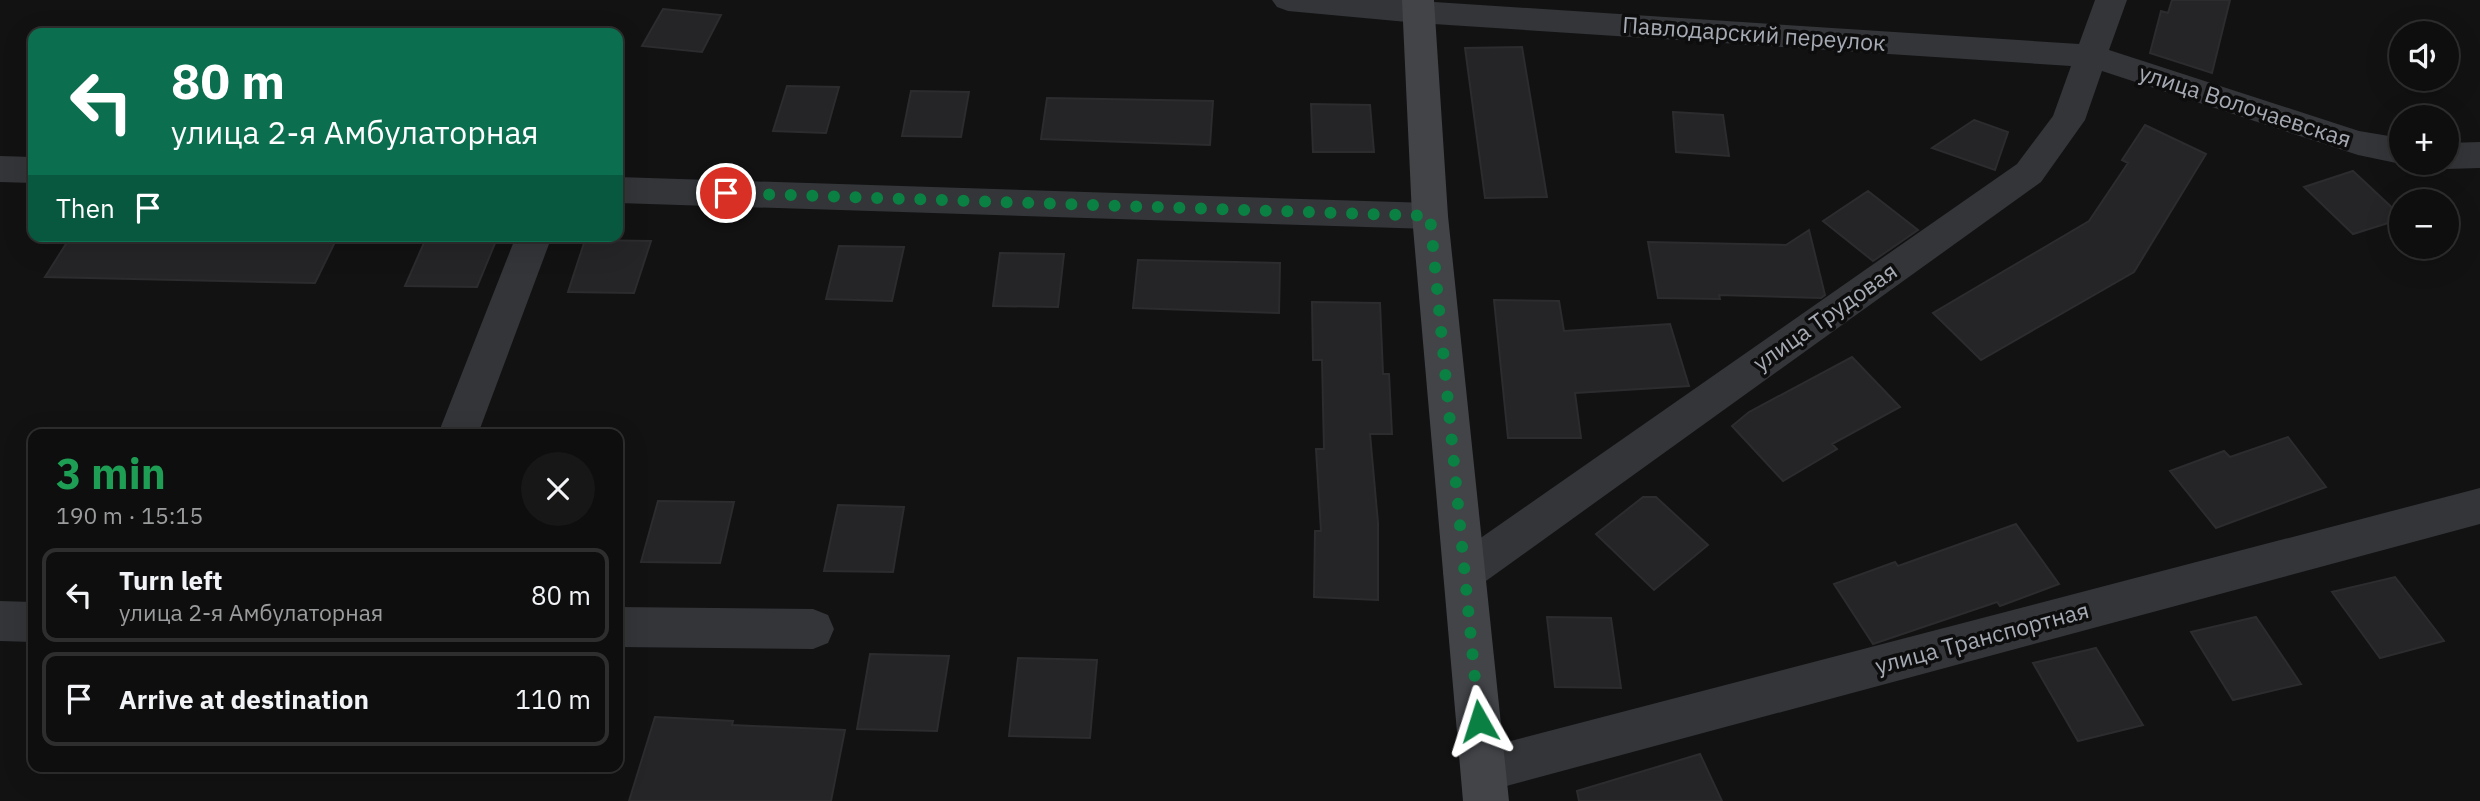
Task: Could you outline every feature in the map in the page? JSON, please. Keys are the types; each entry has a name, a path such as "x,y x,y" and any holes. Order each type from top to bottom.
{"main road":[{"path":"1418,6 1430,216 1485,786"}],"street":[{"name":"Павлодарский переулок","path":"1288,0 1418,6 2091,56"},
{"name":"улица Трудовая","path":"1464,573 2029,173 2068,120 2111,0"},
{"name":"улица Волочаевская","path":"2091,56 2358,143 2389,149"},
{"path":"2459,156 2480,155"},
{"path":"0,169 28,170"},
{"path":"623,190 1430,216"},
{"path":"460,429 532,242"},
{"name":"улица Транспортная","path":"1485,786 2480,506"},
{"path":"0,621 28,622"},
{"path":"623,627 813,628"}],"building":[{"path":"2172,0 2230,0 2212,73 2150,53 2161,11 2168,13"},
{"path":"663,9 721,15 702,52 642,46"},
{"path":"1522,47 1547,197 1485,198 1465,48"},
{"path":"787,86 839,87 826,133 773,131"},
{"path":"911,91 969,92 961,137 902,136"},
{"path":"1047,98 1213,101 1210,145 1041,139"},
{"path":"1311,104 1370,105 1374,152 1313,152"},
{"path":"1673,112 1723,115 1729,156 1676,152"},
{"path":"1974,120 2008,132 1995,170 1932,148"},
{"path":"2145,125 2206,154 2134,272 1981,360 1933,313 2089,221 2128,163 2122,160"},
{"path":"2353,171 2389,205 2389,223 2353,234 2304,187"},
{"path":"1868,191 1918,230 1873,261 1823,221"},
{"path":"1809,230 1825,295 1821,298 1719,295 1720,299 1658,298 1648,242 1786,245"},
{"path":"651,241 634,293 568,292 584,242"},
{"path":"67,242 335,242 315,283 45,277"},
{"path":"424,242 496,242 477,287 405,286"},
{"path":"839,246 904,247 892,301 826,299"},
{"path":"1000,253 1064,254 1058,307 993,306"},
{"path":"1138,260 1280,263 1279,313 1133,308"},
{"path":"1494,300 1559,301 1564,331 1670,324 1689,386 1575,393 1581,438 1508,438"},
{"path":"1312,302 1380,303 1383,374 1389,374 1392,434 1370,434 1378,523 1378,600 1314,597 1315,531 1321,531 1316,449 1324,449 1322,360 1313,360"},
{"path":"1852,357 1900,407 1832,444 1837,449 1783,481 1732,426 1749,412"},
{"path":"2288,437 2326,487 2216,528 2170,471 2224,451 2230,457"},
{"path":"1643,497 1656,497 1708,545 1654,590 1596,534"},
{"path":"658,501 734,502 720,563 641,562"},
{"path":"838,505 904,507 893,572 824,571"},
{"path":"2016,524 2059,584 2000,606 1997,602 1873,644 1834,584 1895,562 1898,566"},
{"path":"2395,577 2444,641 2380,658 2332,592"},
{"path":"1547,617 1611,618 1621,688 1555,687"},
{"path":"2256,617 2301,684 2233,700 2191,632"},
{"path":"2096,648 2143,725 2078,741 2033,663"},
{"path":"870,654 949,656 937,731 857,729"},
{"path":"1018,658 1097,660 1090,738 1009,736"},
{"path":"655,717 733,721 732,725 845,730 831,801 629,801"},
{"path":"1700,754 1722,801 1579,801 1577,791"}],"route":[{"path":"726,193 1430,216 1479,721"}]}
